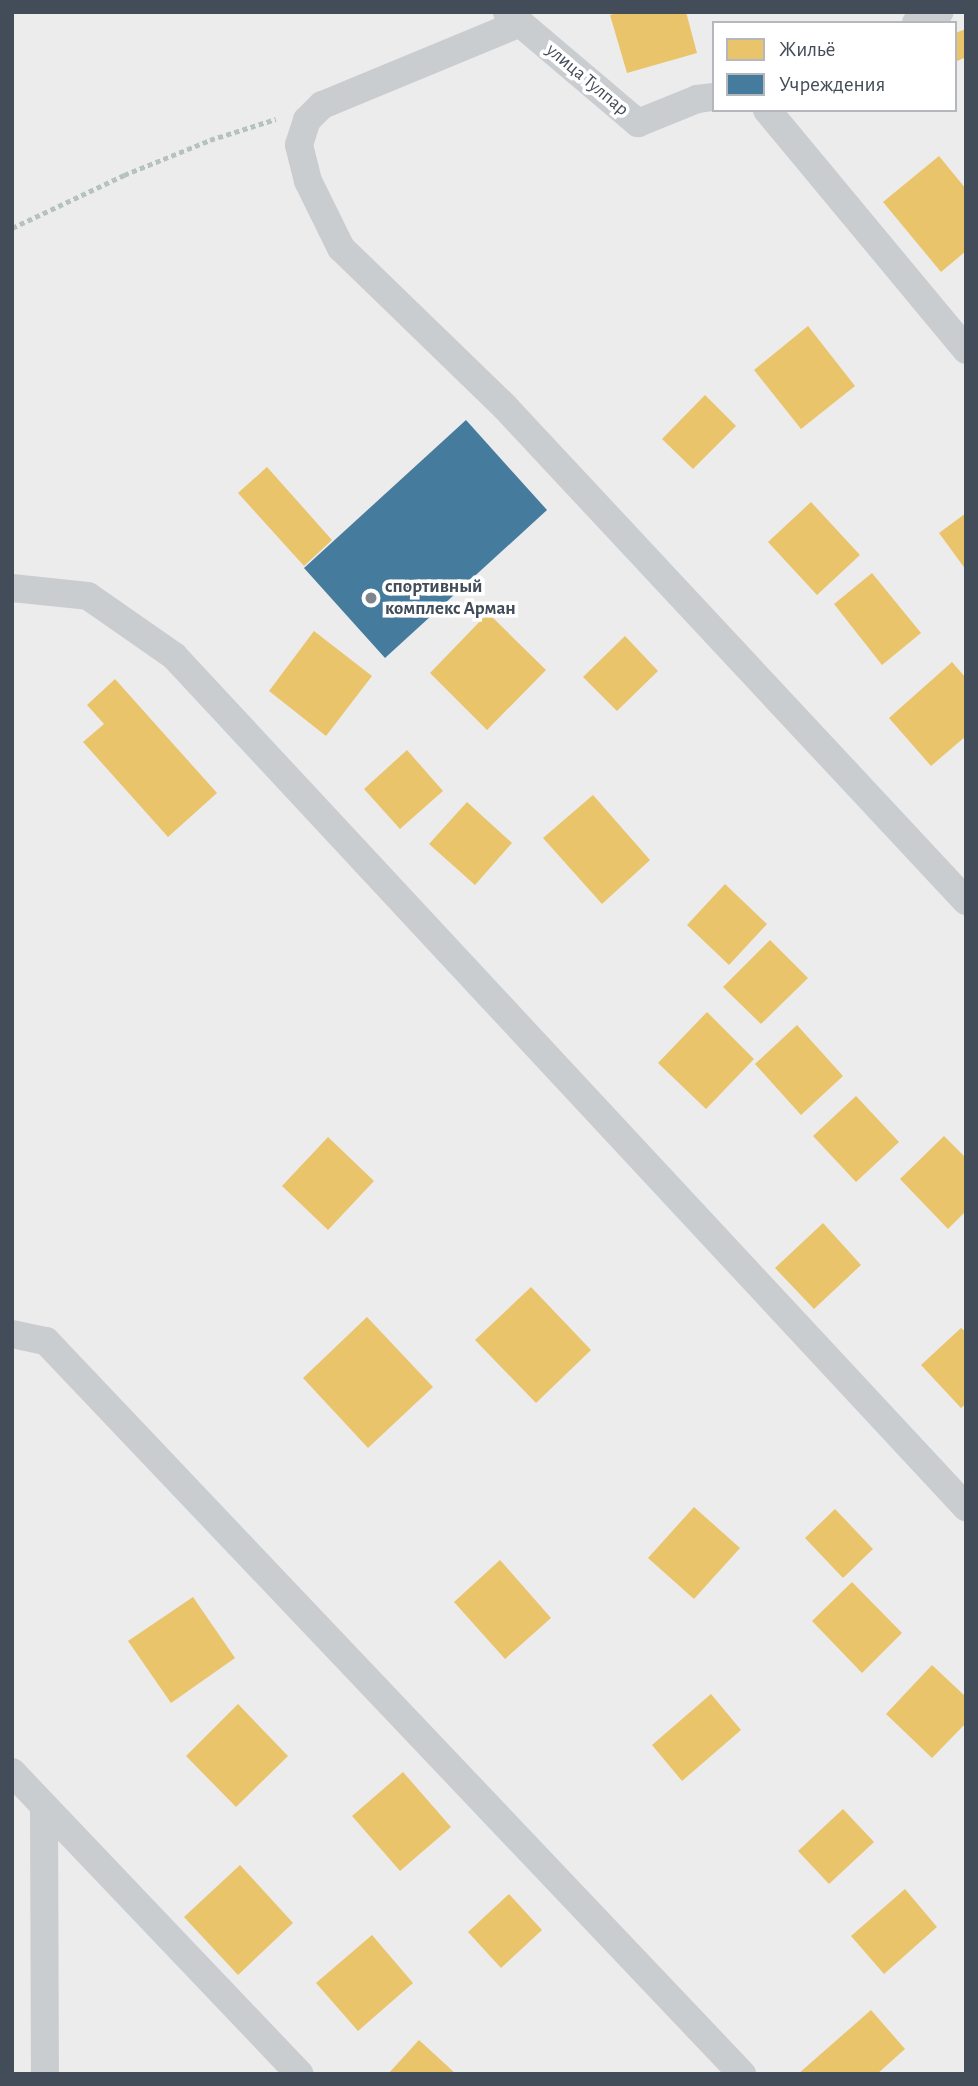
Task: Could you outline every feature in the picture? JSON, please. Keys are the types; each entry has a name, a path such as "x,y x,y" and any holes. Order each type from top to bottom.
{"street":[{"path":"920,21 940,12"},
{"path":"512,18 322,106 307,120 299,145 308,181 341,248 505,408 966,901"},
{"name":"улица Тулпар","path":"512,18 638,123 697,99 712,97"},
{"path":"768,112 966,350"},
{"path":"12,588 89,596 174,656 966,1507"},
{"path":"12,1334 46,1341 742,2074"},
{"path":"12,1772 300,2074"},
{"path":"44,1806 45,2074"}],"path":[{"path":"12,228 198,145 322,106"}],"building: Жильё":[{"path":"620,12 686,12 697,53 627,73 610,15"},
{"path":"966,29 966,57 957,61 957,32"},
{"path":"939,156 966,189 966,251 941,272 883,202"},
{"path":"808,326 855,386 801,429 754,370"},
{"path":"705,395 736,426 693,469 662,439"},
{"path":"267,467 332,540 304,566 238,493"},
{"path":"811,502 860,555 817,595 768,542"},
{"path":"966,513 966,570 939,533"},
{"path":"872,573 921,633 882,665 834,604"},
{"path":"488,613 546,670 487,730 430,673"},
{"path":"314,631 372,676 326,736 269,691"},
{"path":"625,636 658,671 617,711 583,677"},
{"path":"952,662 966,678 966,736 931,766 889,718"},
{"path":"115,679 217,793 168,837 83,742 104,724 87,705"},
{"path":"407,750 443,791 400,829 364,789"},
{"path":"593,795 650,860 602,904 543,838"},
{"path":"467,802 512,843 475,885 429,844"},
{"path":"725,884 767,924 729,965 687,925"},
{"path":"770,940 808,978 761,1024 723,987"},
{"path":"707,1012 754,1059 706,1109 658,1063"},
{"path":"797,1025 843,1076 801,1115 755,1064"},
{"path":"856,1096 899,1142 856,1182 813,1136"},
{"path":"944,1136 966,1158 966,1211 948,1229 900,1179"},
{"path":"328,1137 374,1181 328,1230 282,1186"},
{"path":"823,1223 861,1265 814,1309 775,1268"},
{"path":"531,1287 591,1350 536,1403 475,1340"},
{"path":"367,1317 433,1387 368,1448 303,1378"},
{"path":"961,1328 966,1332 966,1404 961,1408 921,1365"},
{"path":"694,1507 740,1548 694,1599 648,1558"},
{"path":"835,1509 873,1549 843,1578 805,1538"},
{"path":"500,1560 551,1618 505,1659 454,1602"},
{"path":"852,1582 902,1633 862,1673 812,1621"},
{"path":"193,1597 235,1658 171,1703 128,1641"},
{"path":"932,1665 966,1697 966,1723 932,1758 886,1714"},
{"path":"711,1694 741,1730 682,1781 652,1745"},
{"path":"238,1704 288,1756 236,1807 186,1756"},
{"path":"403,1772 451,1827 400,1871 352,1816"},
{"path":"843,1809 874,1842 829,1884 798,1851"},
{"path":"240,1865 293,1923 238,1975 184,1917"},
{"path":"905,1889 937,1927 884,1974 851,1936"},
{"path":"509,1894 542,1930 501,1968 468,1932"},
{"path":"372,1935 413,1983 358,2031 316,1983"},
{"path":"871,2010 905,2049 877,2074 798,2074"},
{"path":"419,2040 456,2074 388,2074"}],"building: Учреждения":[{"path":"466,420 547,510 385,658 304,568"}],"place":[{"name":"спортивный комплекс Арман","path":"371,598"}]}
